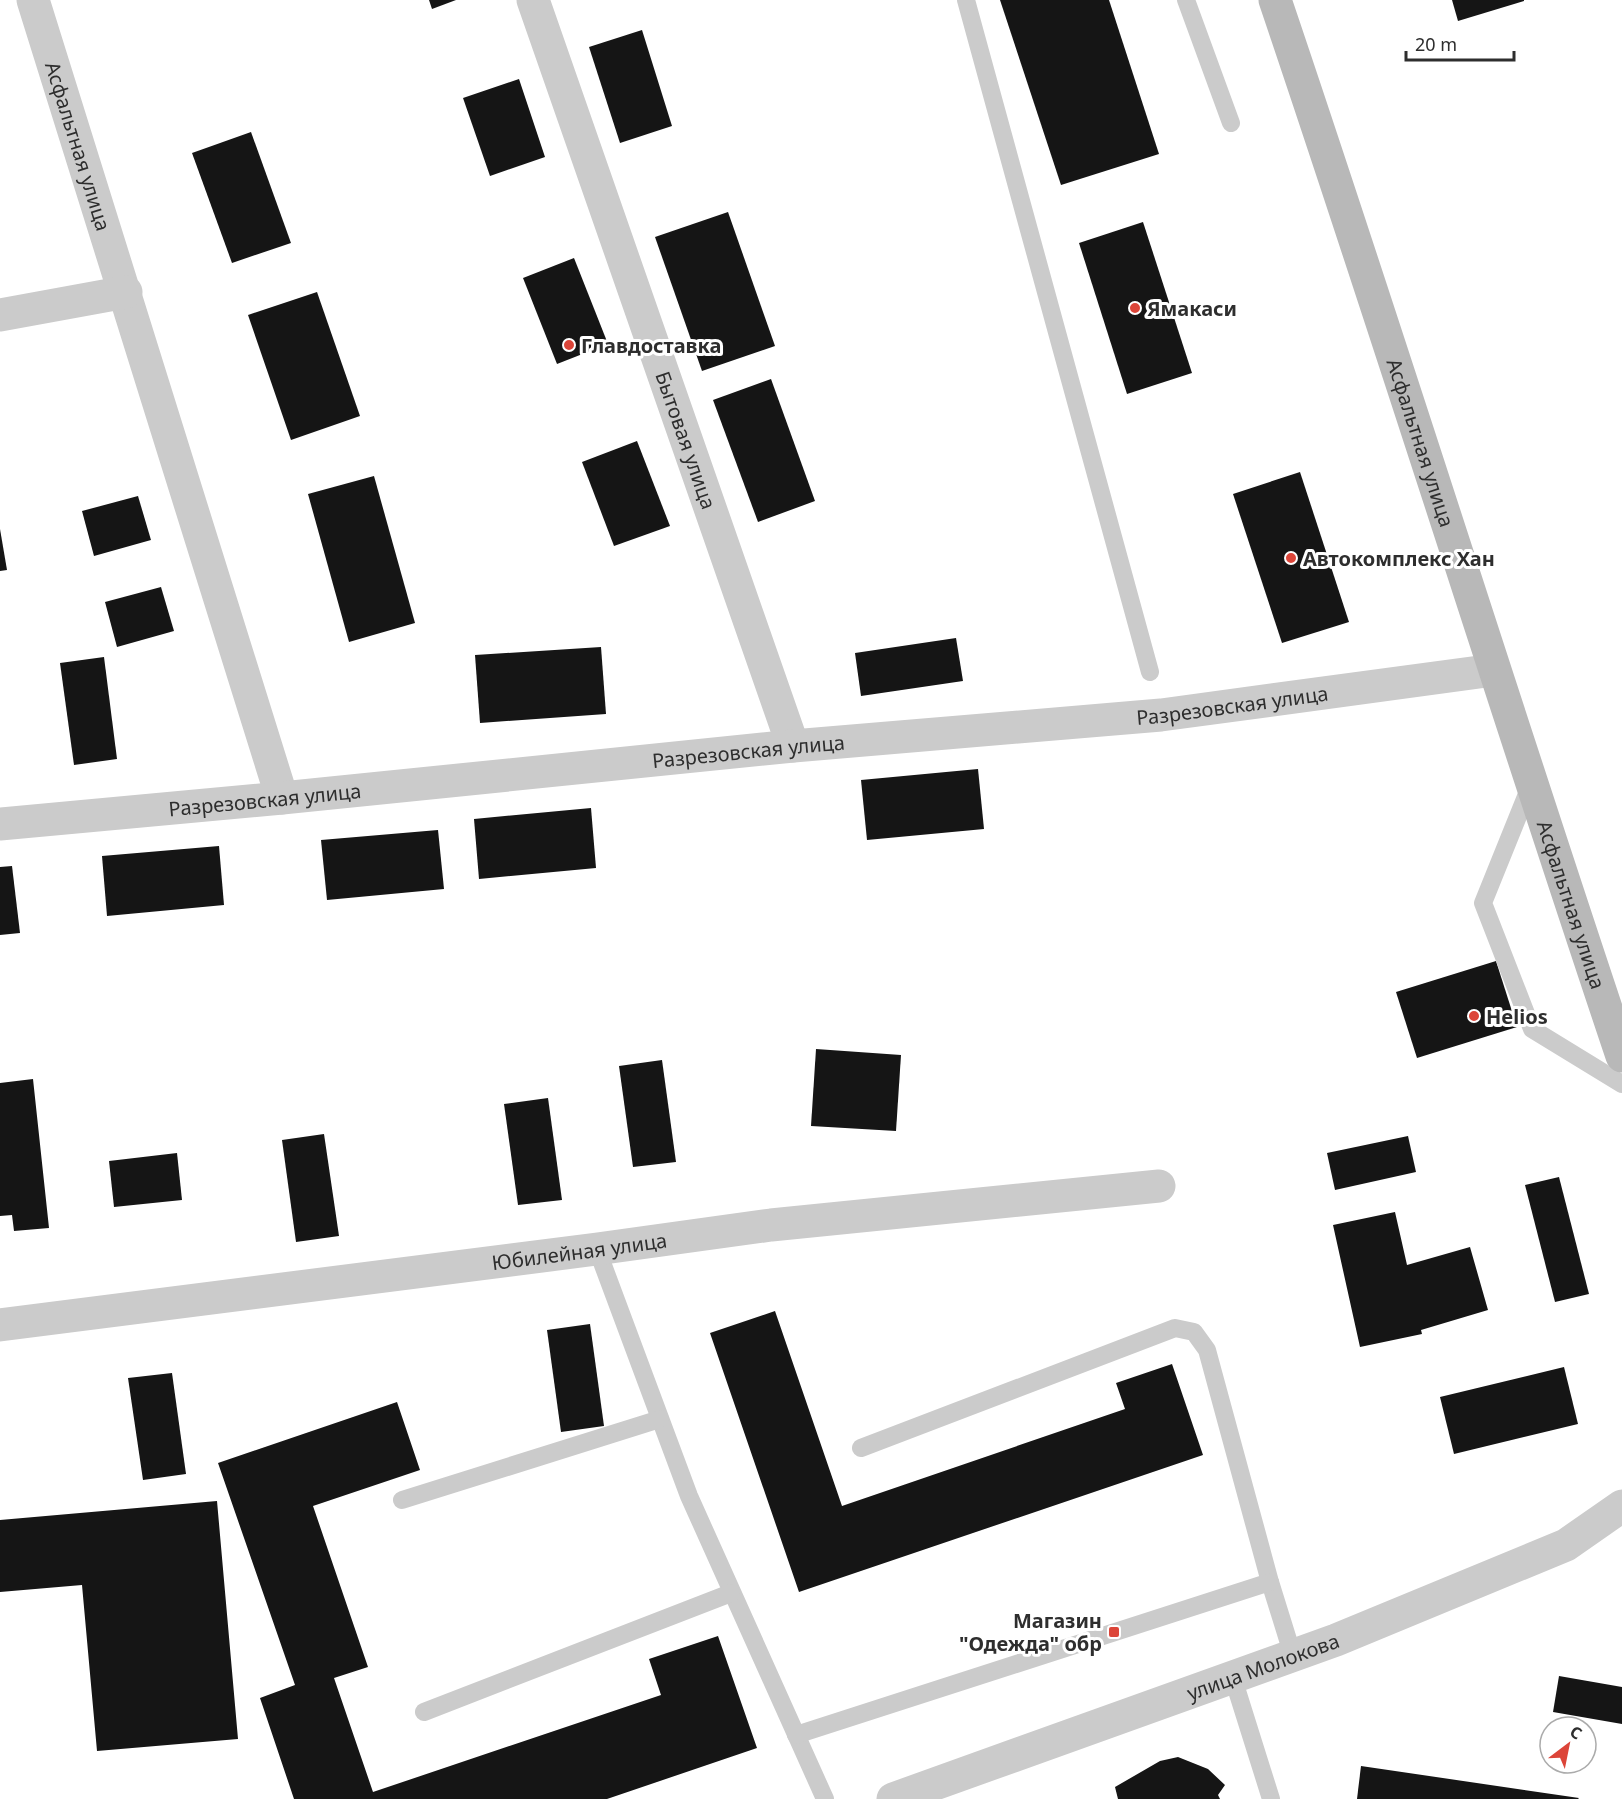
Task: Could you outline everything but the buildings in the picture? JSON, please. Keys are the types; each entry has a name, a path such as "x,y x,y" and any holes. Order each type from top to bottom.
{"main road":[{"name":"Асфальтная улица","path":"1275,0 1348,216 1531,784 1622,1056"}],"street":[{"name":"Асфальтная улица","path":"33,0 126,292 282,798"},
{"name":"Бытовая улица","path":"533,0 794,746"},
{"path":"0,315 126,292"},
{"name":"Разрезовская улица","path":"0,824 794,746 1161,715 1494,670"},
{"name":"Юбилейная улица","path":"0,1325 771,1225 1159,1186"},
{"name":"улица Молокова","path":"892,1799 1336,1640 1566,1545 1622,1506"}],"lane":[{"path":"966,0 1150,672"},
{"path":"1186,0 1231,123"},
{"path":"1531,784 1483,903 1532,1029 1622,1084"},
{"path":"597,1249 689,1496 825,1799"},
{"path":"861,1448 1175,1328 1194,1332 1207,1350 1270,1582 1293,1656"},
{"path":"402,1500 660,1419"},
{"path":"796,1735 1270,1582"},
{"path":"424,1712 731,1593"},
{"path":"1233,1677 1271,1799"}],"place":[{"name":"Ямакаси","path":"1135,308"},
{"name":"Главдоставка","path":"569,345"},
{"name":"Автокомплекс Хан","path":"1291,558"},
{"name":"Helios","path":"1474,1016"},
{"name":"Магазин \"Одежда\" обр","path":"1114,1632"}]}
